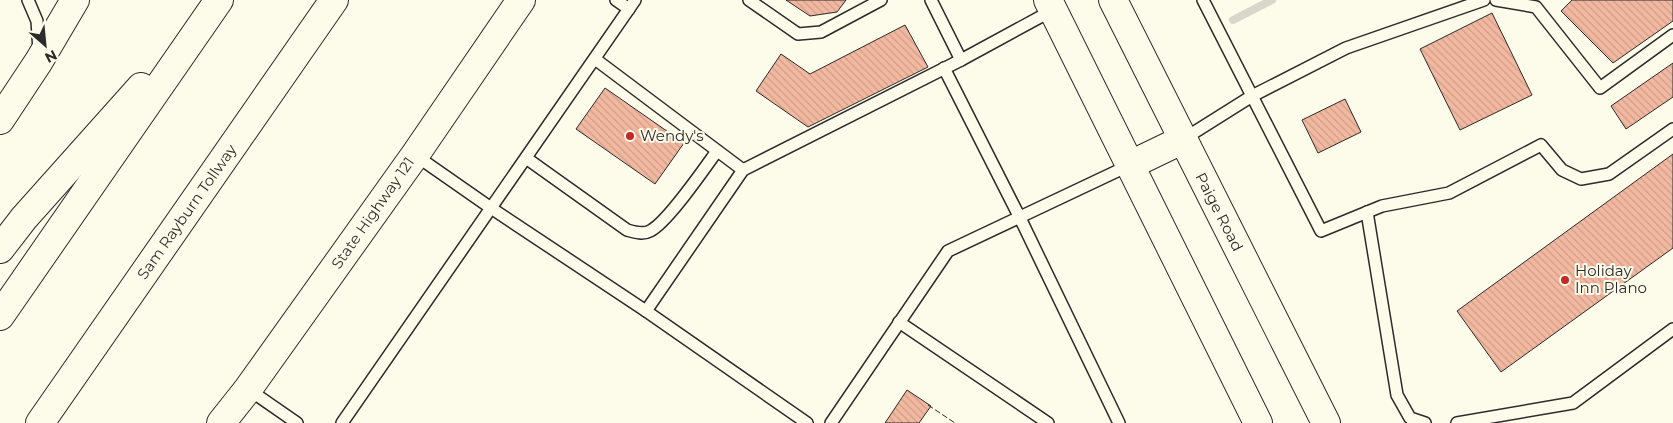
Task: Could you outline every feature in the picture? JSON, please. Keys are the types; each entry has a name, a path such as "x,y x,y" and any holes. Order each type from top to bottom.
{"main road":[{"path":"0,120 39,61 75,0"},
{"path":"0,249 24,218 219,0"},
{"path":"0,316 219,0"},
{"name":"Sam Rayburn Tollway","path":"40,423 334,0"},
{"name":"State Highway 121","path":"221,423 415,155 521,0"},
{"name":"Paige Road","path":"1112,0 1326,423"},
{"path":"1051,5 1258,423"},
{"path":"1130,165 1182,140"}],"lane":[{"path":"28,0 37,21 39,61"},
{"path":"342,423 632,4 616,0"},
{"path":"750,0 798,34 821,32 881,0"},
{"path":"931,0 961,60"},
{"path":"1203,0 1322,231 1382,206 1449,193 1542,145 1562,170 1581,179 1610,174 1673,129"},
{"path":"1182,140 1252,96 1346,48 1484,0"},
{"path":"1496,0 1540,4 1600,88 1673,35"},
{"path":"646,311 743,170 961,60 1051,5"},
{"path":"595,58 743,170"},
{"path":"944,68 1020,218 1119,423"},
{"path":"526,158 627,230 639,233 649,232 664,221 717,151"},
{"path":"415,155 646,311 807,423"},
{"path":"831,423 948,251 1130,165"},
{"path":"1367,212 1396,395 1410,418 1424,423"},
{"path":"900,322 1048,423"},
{"path":"1457,423 1573,403 1673,329"},
{"path":"248,388 297,423"}],"building":[{"path":"786,0 846,0 837,12 810,16"},
{"path":"1572,0 1673,0 1673,21 1613,63 1561,11"},
{"path":"1492,13 1532,95 1460,130 1420,49"},
{"path":"905,25 928,67 808,127 756,91 781,54 810,74"},
{"path":"1673,63 1673,97 1626,129 1611,106"},
{"name":"Wendy's","path":"605,88 684,143 655,184 576,129"},
{"path":"1345,99 1361,132 1318,153 1302,120"},
{"name":"Holiday Inn Plano","path":"1673,154 1673,248 1501,372 1457,311"},
{"path":"907,390 931,406 919,423 885,423"}],"waterway":[{"path":"1233,20 1272,0"}],"fence":[{"path":"928,405 955,423"}],"place":[{"name":"Wendy's","path":"630,136"},
{"name":"Holiday Inn Plano","path":"1565,280"}]}
